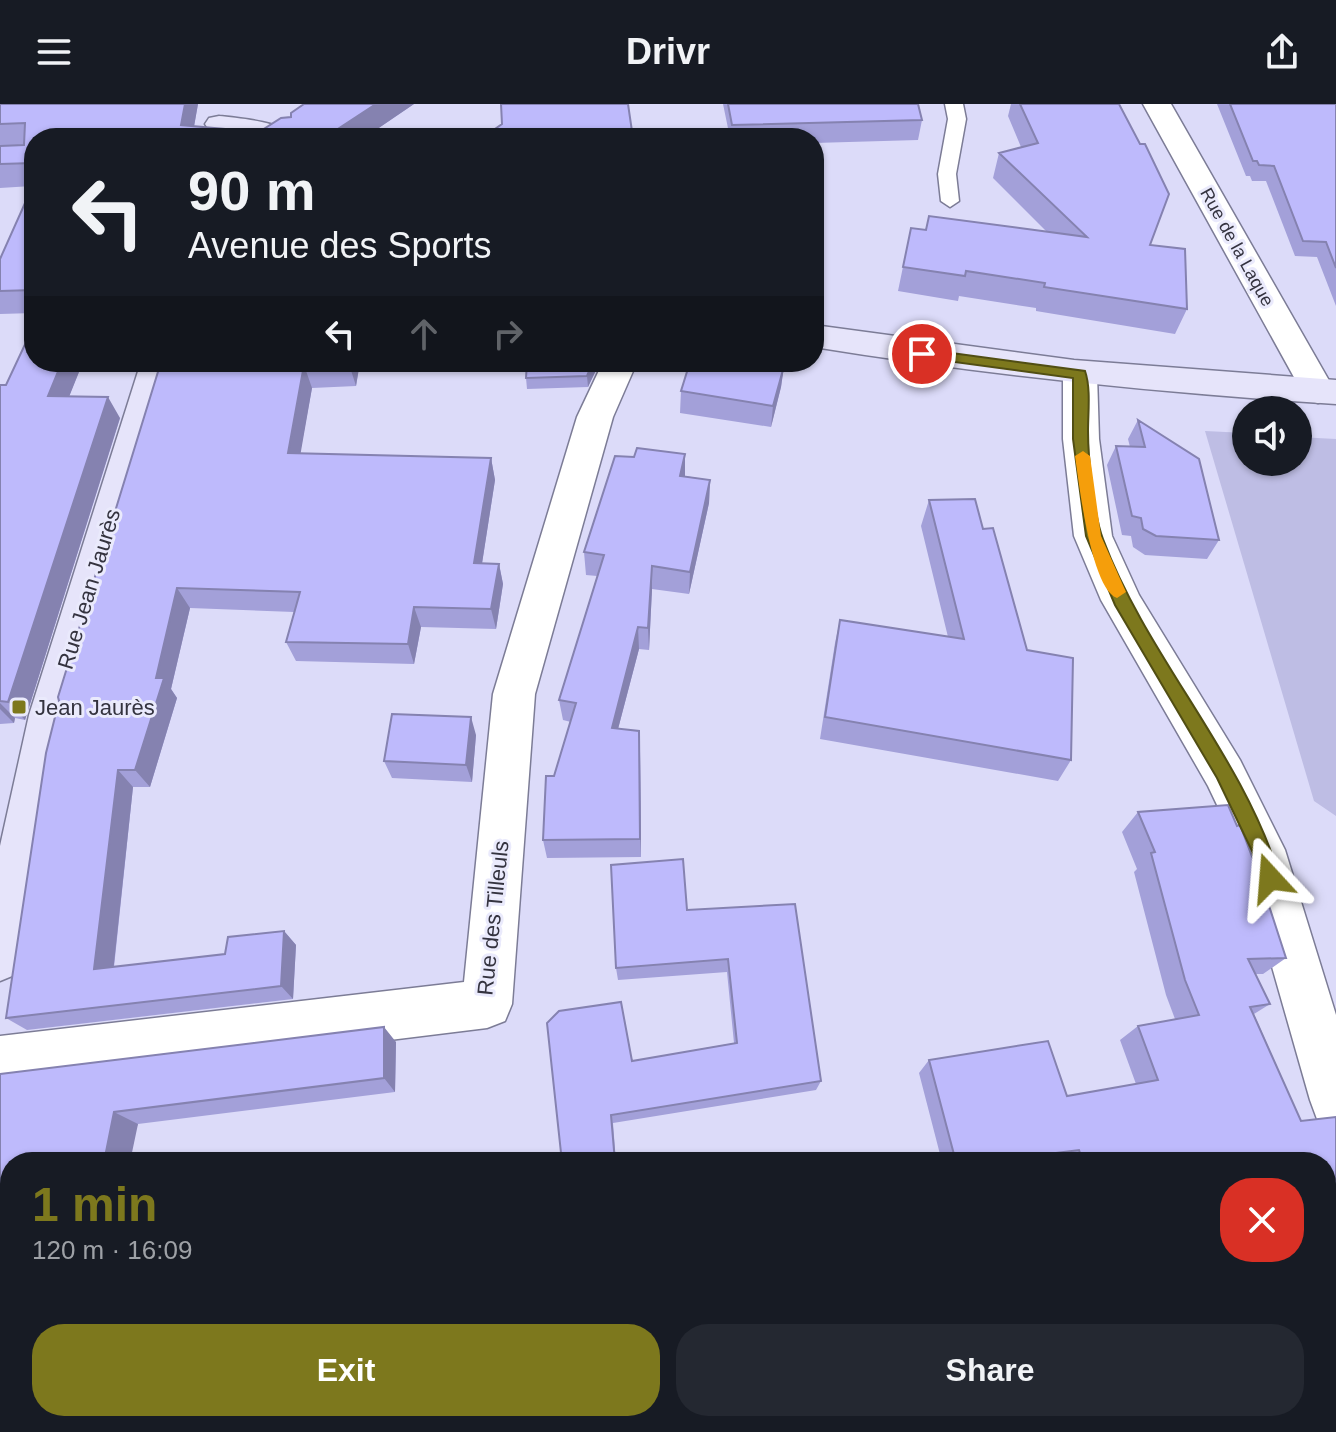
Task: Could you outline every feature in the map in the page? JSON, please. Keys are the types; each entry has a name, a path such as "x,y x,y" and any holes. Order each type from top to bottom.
{"main road":[{"path":"219,122 250,128"},
{"path":"824,338 977,362 1080,374 1327,391"},
{"name":"Rue Jean Jaurès","path":"0,958 50,715 155,372"}],"street":[{"name":"Rue de la Laque","path":"1157,104 1327,391"},
{"name":"Rue des Tilleuls","path":"0,1062 487,1004 514,694 595,417 615,372"},
{"path":"1080,374 1081,439 1093,536 1121,600 1224,773 1262,850 1336,1100"}],"lane":[{"path":"950,201 947,174 957,119 954,104"}],"shaded area":[{"path":"1205,431 1232,432 1232,476 1312,476 1312,438 1336,439 1336,816 1314,801"}],"building":[{"path":"0,104 185,104 181,125 214,128 25,128 25,123 0,124"},
{"path":"304,104 376,104 339,128 265,128 281,118 291,117 291,113"},
{"path":"501,104 628,104 632,128 496,128 502,124"},
{"path":"728,104 918,104 922,120 732,125"},
{"path":"1020,104 1119,104 1140,144 1145,144 1169,194 1150,245 1185,249 1187,309 1044,287 1045,283 966,271 965,276 903,267 911,228 926,230 929,216 1087,237 999,153 1038,143"},
{"path":"1230,104 1336,104 1336,268 1326,242 1303,241 1274,166 1259,165 1253,161"},
{"path":"24,145 24,163 0,164 0,146"},
{"path":"24,205 24,290 0,291 0,259"},
{"path":"24,347 24,372 58,372 48,396 108,397 8,702 0,701 0,385 6,385"},
{"path":"158,372 303,372 288,453 491,458 474,563 499,564 491,609 414,607 408,644 286,642 300,592 177,588 156,678 164,678 135,770 118,770 94,969 225,954 228,937 284,931 281,986 6,1018 46,753 58,697"},
{"path":"526,372 589,372 587,376 526,378"},
{"path":"687,372 782,372 773,406 681,391"},
{"path":"1138,420 1199,459 1219,540 1156,536 1143,529 1141,518 1132,516 1116,446 1145,447"},
{"path":"637,448 685,454 680,476 710,480 690,572 652,566 648,628 638,627 612,728 639,731 640,839 543,840 546,776 554,776 576,703 559,700 604,555 584,552 615,456 634,457"},
{"path":"975,499 983,529 993,528 1027,650 1073,658 1071,760 825,717 840,620 964,639 929,500"},
{"path":"392,714 471,717 466,765 384,761"},
{"path":"1228,805 1237,826 1240,825 1286,958 1248,959 1270,1004 1250,1007 1301,1121 1336,1117 1336,1152 953,1152 929,1060 1048,1041 1067,1096 1158,1080 1138,1026 1199,1015 1185,980 1151,853 1155,852 1138,812"},
{"path":"683,859 687,910 795,904 821,1081 611,1115 614,1152 561,1152 547,1023 559,1011 621,1002 632,1061 737,1043 728,959 616,968 611,865"},
{"path":"384,1027 384,1078 114,1112 106,1152 0,1152 0,1074"}],"slow traffic":[{"path":"1083,456 1093,536 1117,592"}],"place":[{"name":"Jean Jaurès","path":"19,707"}],"route":[{"path":"922,354 1080,374 1081,439 1093,536 1121,600 1224,773 1262,850 1270,878"}]}
